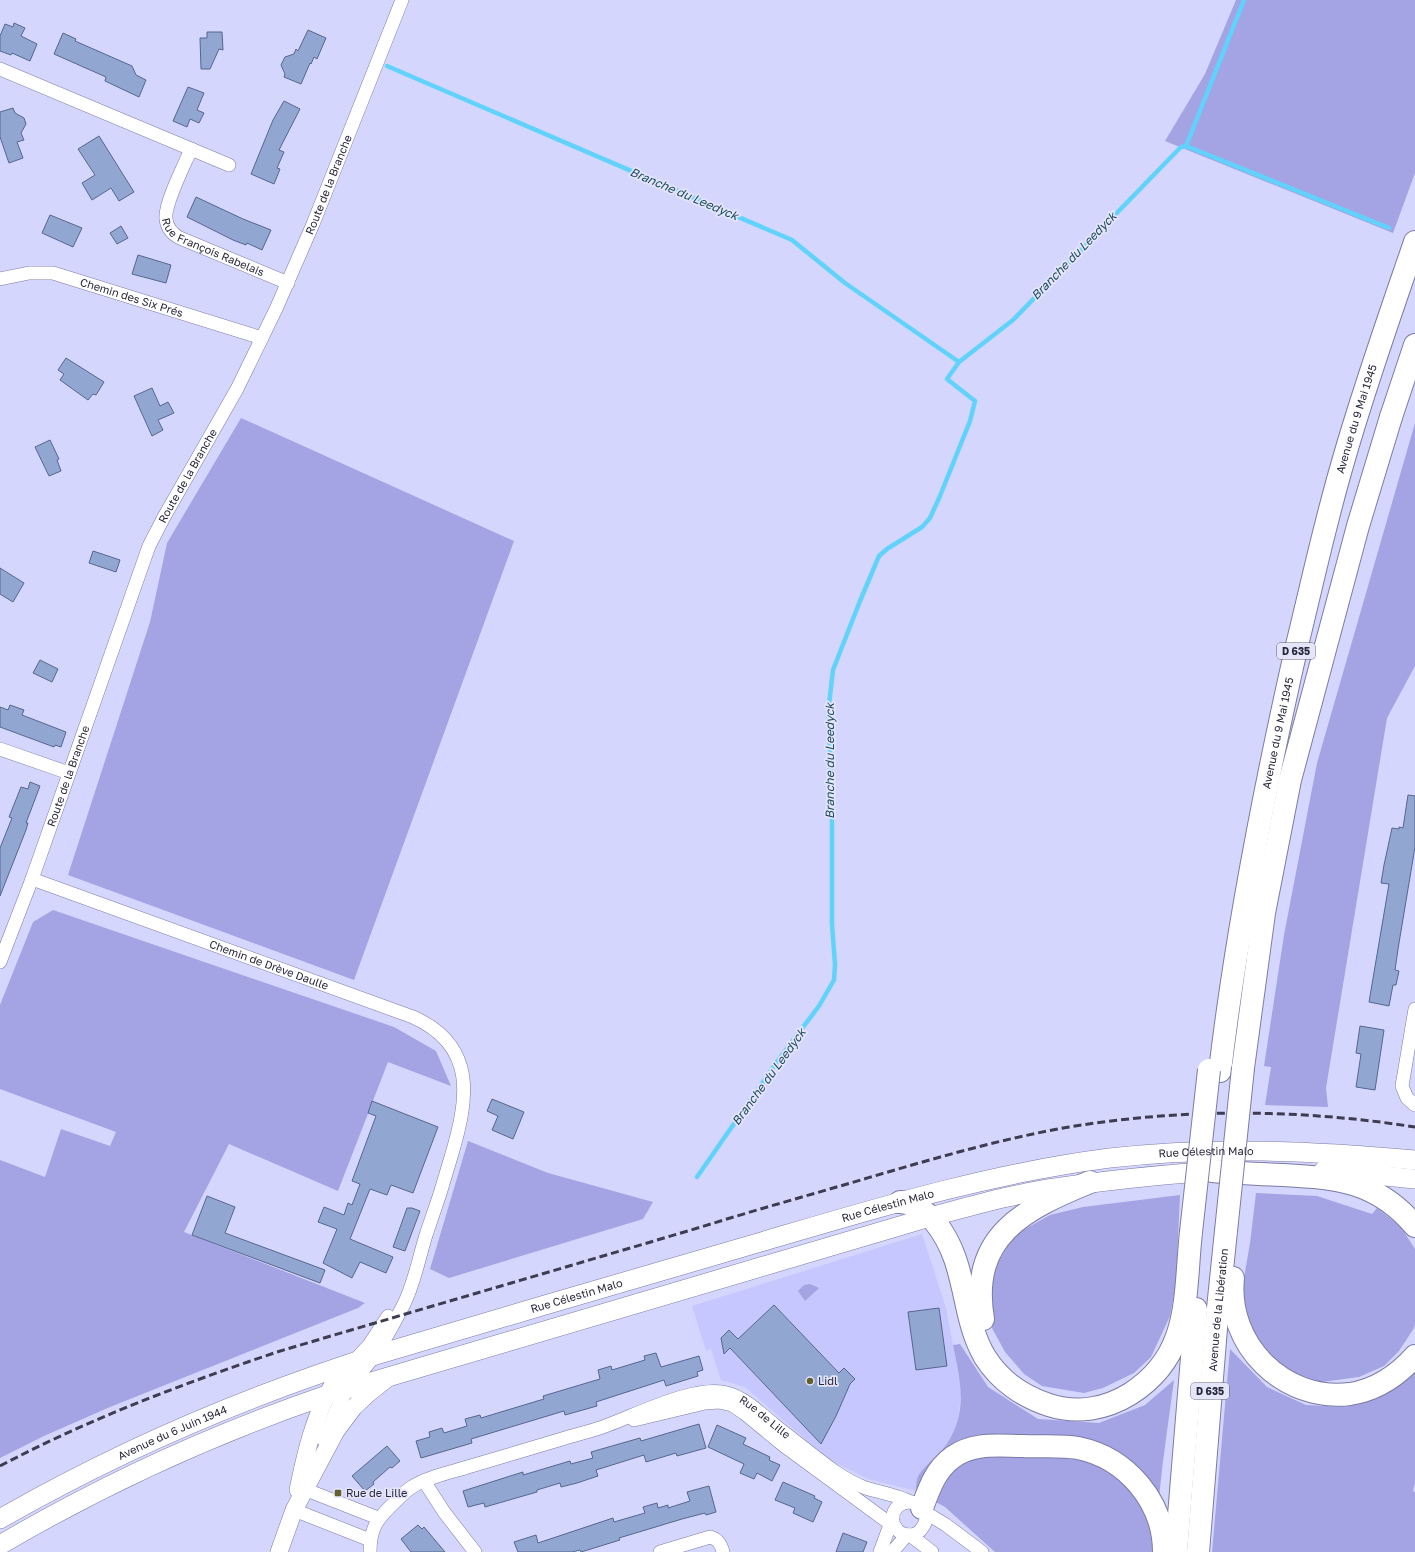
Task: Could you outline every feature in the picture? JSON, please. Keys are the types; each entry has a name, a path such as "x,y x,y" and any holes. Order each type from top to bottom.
{"highway":[{"name":"Avenue du 9 Mai 1945","path":"1214,1070 1225,1028 1242,917 1276,740 1325,528 1353,427 1415,242"},
{"name":"Avenue du 9 Mai 1945","path":"1248,1067 1256,969 1269,884 1286,795 1306,714 1360,520 1391,417 1415,345"},
{"name":"Avenue de la Libération","path":"1198,1552 1218,1301 1232,1229 1248,1067"},
{"name":"Avenue de la Libération","path":"1176,1552 1197,1232 1214,1070"},
{"path":"1212,1171 1316,1177 1353,1183 1370,1190 1388,1201 1404,1213 1415,1226"},
{"path":"1041,1402 1027,1392 1011,1376 992,1346 982,1318 980,1296 981,1278 991,1250 1014,1222 1050,1200 1090,1182"},
{"path":"900,1202 916,1206 930,1217 944,1235 954,1255 961,1275 974,1331 985,1356 996,1371 1009,1383 1026,1395 1041,1402 1063,1409 1072,1410 1090,1409 1104,1406 1128,1395 1158,1371 1173,1348 1182,1322 1197,1232"},
{"path":"1232,1229 1231,1292 1234,1315 1240,1332 1249,1348 1276,1374 1293,1384 1320,1393 1350,1394 1372,1388 1387,1380 1398,1373 1415,1356"},
{"path":"919,1507 940,1469 949,1460 963,1451 975,1447 995,1446 1077,1448 1094,1452 1113,1462 1131,1476 1144,1491 1155,1509 1161,1526 1164,1552"}],"main road":[{"name":"Rue Célestin Malo","path":"352,1362 900,1202 975,1182 1030,1170 1112,1158 1168,1153 1218,1151 1295,1151 1415,1160"},
{"name":"Rue Célestin Malo","path":"327,1395 930,1217 1012,1196 1090,1182 1212,1171 1317,1170 1415,1179"},
{"name":"Avenue du 6 Juin 1944","path":"0,1519 88,1471 184,1425 258,1395 352,1362"},
{"name":"Avenue du 6 Juin 1944","path":"0,1545 71,1506 146,1468 259,1420 327,1395"}],"street":[{"name":"Route de la Branche","path":"0,962 32,879 134,588 155,535 234,394 288,283 343,150 402,0"},
{"path":"0,69 229,165"},
{"name":"Rue François Rabelais","path":"191,149 166,210 166,219 171,231 180,238 288,283"},
{"name":"Chemin des Six Prés","path":"0,279 29,273 53,274 262,338"},
{"path":"0,749 69,773"},
{"name":"Chemin de Drève Daulle","path":"32,879 421,1020 443,1036 453,1049 457,1056 462,1074 465,1093"},
{"path":"1411,1102 1402,1086 1415,1009"},
{"name":"Rue Célestin Malo","path":"313,1473 327,1433 348,1389 376,1355 407,1297 456,1139 463,1114 465,1093"},
{"name":"Rue Célestin Malo","path":"279,1552 302,1488 311,1437 327,1395 336,1381 352,1362 365,1350 383,1326 419,1258"},
{"name":"Rue Célestin Malo","path":"348,1389 345,1379 352,1362"},
{"name":"Rue Célestin Malo","path":"302,1488 313,1473 336,1431 354,1407 391,1376"},
{"name":"Rue de Lille","path":"607,1426 649,1408 690,1395 703,1392 724,1392 745,1401 796,1443 846,1478 862,1487 919,1507 982,1552"},
{"name":"Rue de Lille","path":"370,1546 378,1518 406,1491 424,1481 607,1426 650,1417 705,1402 719,1402 726,1403 744,1413 783,1446 932,1552"},
{"path":"424,1481 444,1512 475,1552"},
{"path":"302,1488 378,1518"},
{"path":"892,1552 899,1528 895,1511 899,1505 906,1502 919,1507 926,1517 924,1526 919,1532 899,1528"},
{"path":"294,1510 370,1546"},
{"path":"880,1552 899,1528"},
{"path":"660,1552 692,1547 712,1538 720,1543 723,1552"}],"shaded area":[{"path":"1236,0 1415,0 1415,173 1393,233 1165,141 1205,74"},
{"path":"241,418 514,541 354,980 68,875 150,622 167,543"},
{"path":"1415,423 1415,666 1387,718 1326,1088 1328,1107 1265,1105 1271,1067 1264,1066 1284,935 1317,763"},
{"path":"53,910 394,1027 436,1051 451,1086 388,1062 338,1191 229,1144 184,1232 365,1303 358,1308 110,1407 44,1436 0,1458 0,1160 45,1177 61,1129 110,1146 116,1132 0,1089 0,1005 33,922"},
{"path":"468,1141 548,1173 653,1202 643,1219 449,1278 430,1269"},
{"path":"1256,1193 1317,1196 1372,1214 1377,1208 1401,1227 1415,1249 1415,1324 1399,1351 1384,1366 1359,1377 1321,1382 1283,1369 1257,1343 1245,1319 1242,1290 1250,1243"},
{"path":"1180,1195 1176,1283 1170,1316 1151,1357 1134,1373 1103,1388 1084,1393 1042,1386 1024,1374 1005,1352 992,1328 988,1304 996,1266 1014,1235 1050,1215 1083,1207"},
{"path":"922,1234 946,1308 960,1382 961,1395 958,1421 953,1433 946,1445 917,1478 916,1491 868,1479 829,1460 745,1387 721,1380 711,1349 706,1351 692,1306"},
{"path":"810,1284 819,1288 805,1301 798,1291 804,1285"},
{"path":"960,1344 988,1387 1038,1419 1099,1423 1145,1405 1174,1380 1153,1552 995,1552 945,1507 916,1491 919,1476 925,1467 946,1445 958,1420 961,1396 953,1345"},
{"path":"1230,1349 1267,1387 1306,1405 1346,1407 1395,1386 1415,1371 1415,1483 1413,1491 1415,1492 1415,1552 1212,1552"}],"building":[{"path":"14,23 25,28 21,36 37,44 30,61 12,53 11,55 0,51 0,36 5,24 13,27"},
{"path":"308,30 326,38 317,59 314,57 311,64 310,63 301,84 284,77 285,74 281,65 285,57 294,54 296,49 298,51"},
{"path":"207,32 222,32 223,50 219,49 210,69 201,69 200,38 207,38"},
{"path":"63,33 76,39 75,41 132,66 136,75 146,80 139,97 105,81 106,77 54,54"},
{"path":"188,87 204,93 197,110 204,113 199,123 190,119 187,127 173,121"},
{"path":"284,101 300,109 279,150 284,152 277,168 280,169 274,184 251,174 273,120"},
{"path":"13,108 15,113 24,118 26,124 21,133 24,140 17,142 23,158 9,163 0,137 0,112"},
{"path":"99,136 134,192 119,201 111,188 92,200 82,183 95,175 78,149"},
{"path":"196,197 243,219 271,230 262,250 247,243 246,245 233,240 187,217"},
{"path":"50,215 82,228 73,247 42,233"},
{"path":"121,226 128,238 117,244 110,233"},
{"path":"138,255 171,265 166,283 132,274"},
{"path":"66,358 104,382 96,395 93,394 88,400 60,380 64,374 58,370"},
{"path":"152,388 160,406 168,402 174,413 158,420 163,430 152,436 134,396"},
{"path":"50,440 59,459 57,460 61,471 49,476 35,447"},
{"path":"93,551 120,560 116,572 89,563"},
{"path":"0,568 24,583 13,602 0,594"},
{"path":"40,660 58,669 52,682 33,673"},
{"path":"10,705 24,710 22,715 66,732 61,747 55,745 54,747 0,727 0,707 8,710"},
{"path":"30,782 40,786 26,823 28,823 26,830 0,896 0,848 12,818 9,817 21,787 28,789"},
{"path":"1408,795 1415,796 1415,847 1395,970 1399,971 1396,985 1393,985 1389,1006 1369,1002 1389,884 1381,883 1384,865 1392,828 1403,828"},
{"path":"1360,1026 1384,1030 1375,1090 1356,1087 1361,1054 1356,1053"},
{"path":"492,1099 524,1112 513,1139 492,1130 498,1116 487,1111"},
{"path":"372,1101 438,1127 413,1193 391,1185 387,1195 370,1189 350,1239 393,1257 386,1273 360,1262 352,1278 323,1263 337,1229 318,1222 324,1207 344,1215 348,1203 352,1205 360,1184 352,1181 376,1116 368,1113"},
{"path":"207,1196 235,1207 225,1233 325,1270 320,1283 192,1235"},
{"path":"407,1208 420,1211 405,1251 393,1247"},
{"path":"774,1305 839,1373 844,1368 855,1379 850,1384 836,1416 821,1444 730,1348 724,1354 721,1338 729,1330 738,1339"},
{"path":"939,1308 947,1366 916,1370 908,1312"},
{"path":"656,1353 661,1367 699,1356 703,1370 697,1372 698,1376 666,1386 664,1380 596,1402 597,1406 565,1415 564,1411 471,1439 472,1443 421,1458 416,1441 430,1437 429,1432 442,1428 444,1433 467,1426 465,1419 480,1415 481,1418 544,1399 543,1396 600,1379 598,1370 611,1366 612,1370 645,1360 644,1356"},
{"path":"699,1424 706,1448 677,1456 676,1453 646,1462 644,1455 596,1470 598,1476 577,1483 561,1487 560,1483 537,1490 537,1492 485,1507 484,1503 468,1507 463,1491 523,1472 523,1475 570,1461 571,1464 593,1458 591,1452 640,1438 641,1441"},
{"path":"717,1425 746,1438 743,1444 770,1457 769,1460 780,1465 772,1481 757,1473 754,1479 740,1473 744,1464 708,1447"},
{"path":"387,1446 400,1461 392,1468 390,1467 365,1491 352,1476"},
{"path":"783,1482 815,1496 814,1498 822,1502 813,1522 793,1513 795,1508 775,1500"},
{"path":"709,1486 716,1512 706,1515 705,1513 682,1519 619,1538 620,1540 581,1552 580,1550 572,1552 518,1552 514,1542 536,1535 538,1543 613,1518 614,1522 645,1513 643,1507 657,1503 658,1508 668,1505 668,1508 690,1501 687,1492"},
{"path":"418,1525 422,1529 424,1527 445,1552 411,1552 401,1539"},
{"path":"843,1533 867,1542 863,1552 836,1552"}],"waterway":[{"name":"Branche du Leedyck","path":"387,66 792,240 845,283 959,362 1013,320 1176,152 1181,147 1186,146 1244,0"},
{"name":"Branche du Leedyck","path":"1186,146 1389,228"},
{"name":"Branche du Leedyck","path":"697,1177 779,1059 819,1006 834,980 835,965 832,924 832,795 828,713 833,670 879,556 887,549 922,527 930,518 940,496 970,421 975,401 947,379 959,362"}],"railway":[{"path":"0,1466 67,1433 136,1403 277,1352 915,1164 992,1143 1069,1127 1155,1116 1199,1114 1285,1114 1372,1121 1415,1127"}],"place":[{"name":"Lidl","path":"810,1381"},
{"name":"Rue de Lille","path":"338,1493"}]}
